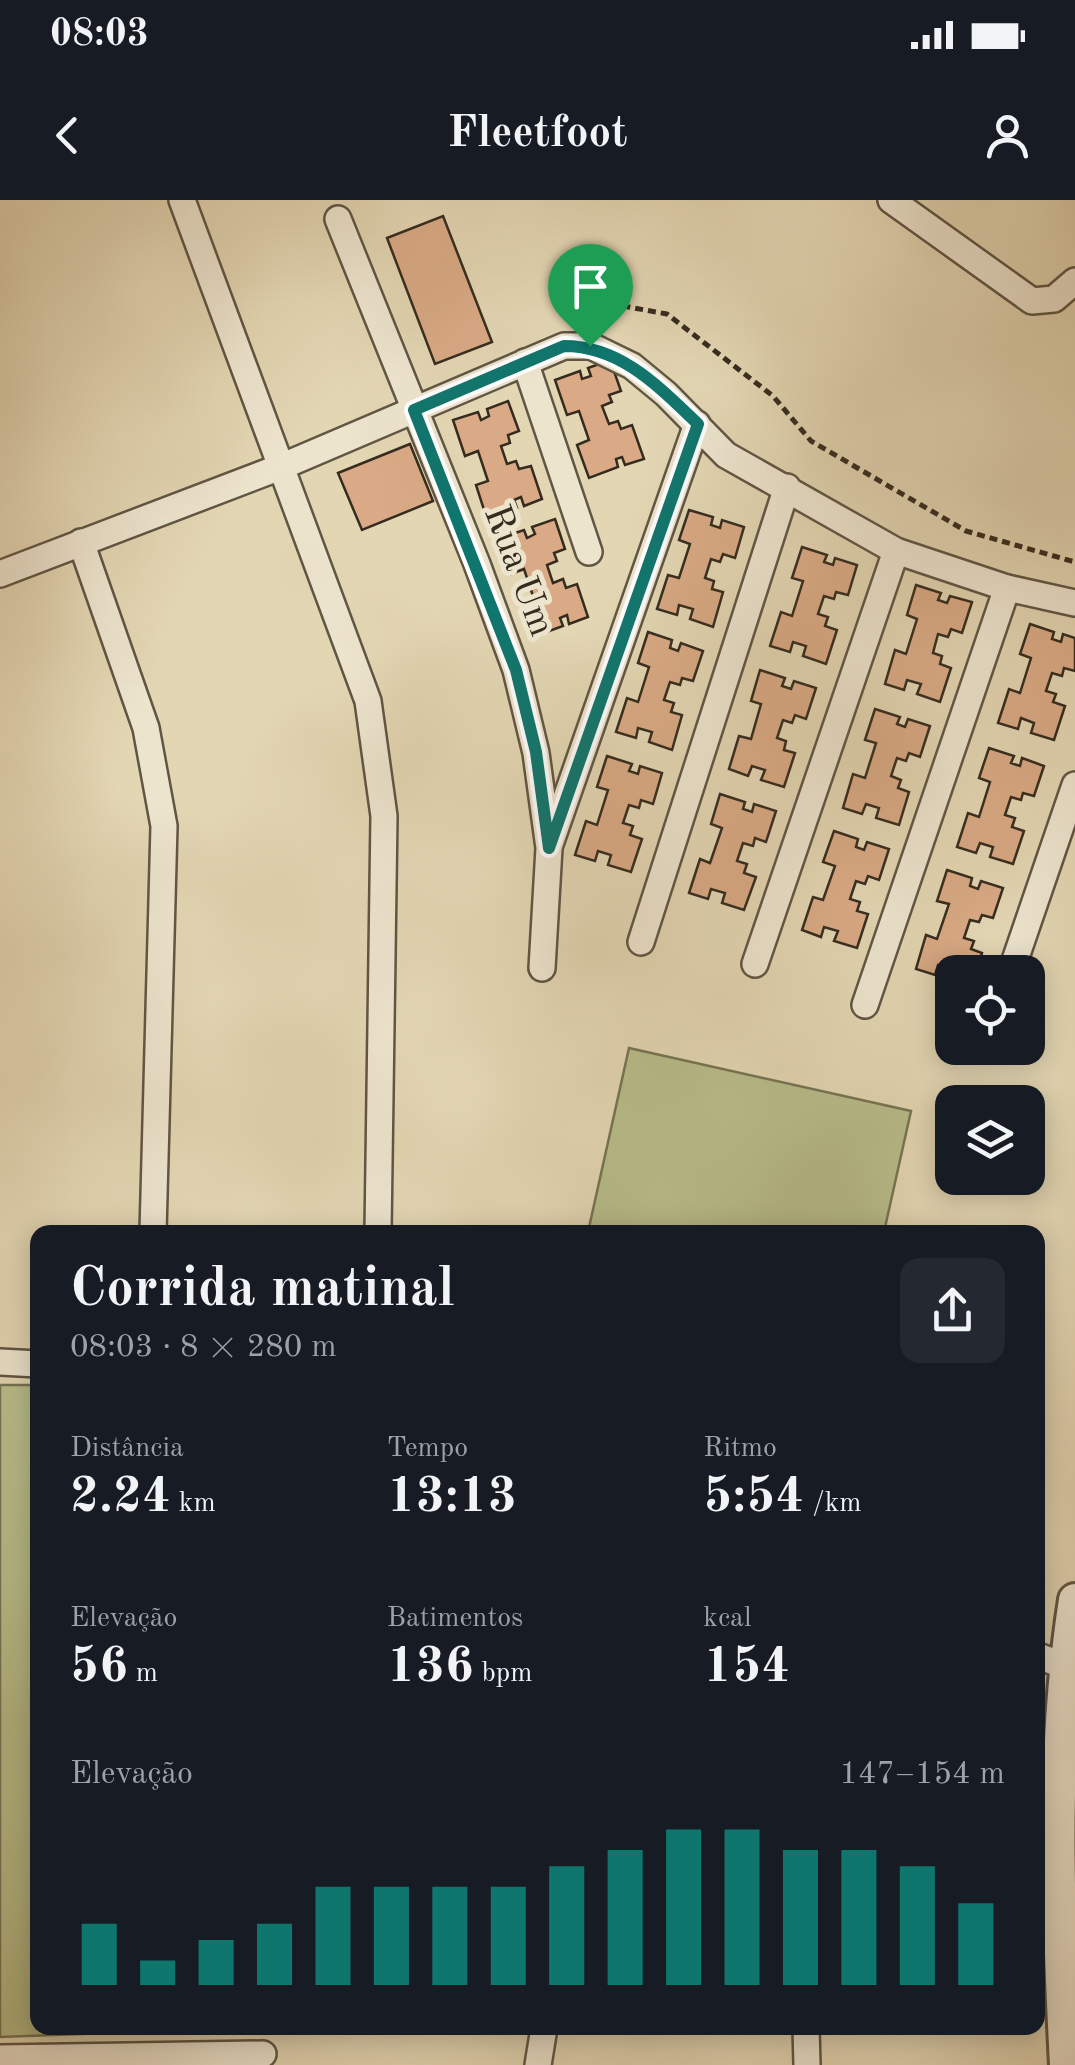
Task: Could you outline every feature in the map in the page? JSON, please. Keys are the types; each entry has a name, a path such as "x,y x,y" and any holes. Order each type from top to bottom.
{"street":[{"path":"182,200 368,700 378,750 384,816 378,1225"},
{"path":"891,200 1032,301 1054,299 1075,281"},
{"name":"Rua Um","path":"338,219 516,670 536,752 549,848 542,968"},
{"path":"0,574 283,466 564,346 590,346 632,366 698,424 726,456 896,551 1007,588 1075,603"},
{"path":"525,362 589,552"},
{"path":"549,848 698,424"},
{"path":"641,942 787,487"},
{"path":"81,542 146,728 164,826 153,1225"},
{"path":"755,964 896,551"},
{"path":"865,1005 1007,588"},
{"path":"1017,955 1075,785"},
{"path":"0,1362 30,1364"},
{"path":"1066,2065 1068,1758 1051,1661 1075,1600"},
{"path":"0,2058 262,2060 265,2035"},
{"path":"538,2065 543,2035"},
{"path":"806,2035 807,2065"}],"path":[{"path":"564,346 623,306 667,314 774,396 812,441 966,532 1075,562"}],"green space":[{"path":"629,1048 911,1111 886,1225 590,1225"},
{"path":"0,1385 30,1385 30,2035 54,2035 0,2037"}],"building":[{"path":"443,216 492,342 435,364 387,238"},
{"path":"610,360 621,391 609,395 612,402 602,406 609,424 618,421 621,429 632,425 644,459 625,465 622,457 616,459 618,467 589,478 577,445 589,440 579,411 567,415 555,380 580,371 582,379 591,376 588,368"},
{"path":"508,401 519,431 508,435 510,443 501,446 507,464 516,461 519,469 531,466 542,499 524,506 521,497 514,500 517,508 487,519 476,485 488,481 478,451 465,456 453,420 478,412 481,420 489,416 487,409"},
{"path":"410,444 433,501 362,530 338,473"},
{"path":"689,510 713,517 711,525 720,528 722,520 744,527 735,558 723,554 720,562 711,559 705,578 714,581 712,589 723,592 713,627 690,619 693,609 679,605 677,615 657,609 668,575 679,578 690,544 679,540"},
{"path":"555,519 565,549 554,553 557,561 547,565 553,583 563,579 566,588 577,584 588,617 569,624 567,615 560,618 563,626 533,637 522,603 534,599 524,569 511,574 500,538 524,530 527,538 535,534 532,527"},
{"path":"802,547 827,555 824,562 833,565 835,558 857,565 848,595 836,592 834,599 824,596 818,614 828,617 825,626 837,630 826,664 803,656 806,646 793,642 790,652 770,646 781,612 792,616 803,581 792,578"},
{"path":"916,585 941,593 938,600 947,603 950,596 972,602 962,633 951,629 948,637 938,634 933,653 942,656 940,664 951,668 940,702 917,694 921,684 907,680 904,690 885,684 895,650 906,654 917,619 907,615"},
{"path":"1030,624 1054,632 1052,639 1061,642 1063,634 1075,638 1075,671 1064,668 1062,676 1052,673 1046,691 1056,694 1053,702 1065,706 1054,740 1031,733 1034,723 1021,718 1018,729 998,723 1009,689 1020,693 1031,658 1020,654"},
{"path":"648,632 672,640 670,648 678,651 681,643 703,651 693,681 682,678 680,685 670,682 664,700 674,703 671,712 682,715 672,750 649,742 652,732 638,728 636,738 616,732 627,698 638,702 649,667 638,663"},
{"path":"760,670 785,678 782,686 791,689 794,681 816,688 806,719 795,715 792,723 783,720 777,738 786,741 784,750 795,753 784,787 761,780 765,770 752,766 748,776 729,769 739,736 751,739 761,704 751,701"},
{"path":"875,709 900,717 897,724 905,727 908,719 930,726 920,757 909,753 906,761 897,758 891,776 901,780 898,788 909,792 899,825 876,818 879,808 866,804 862,814 843,808 853,774 865,778 876,743 865,740"},
{"path":"989,748 1014,756 1011,763 1020,766 1022,758 1044,766 1034,796 1023,793 1021,800 1011,797 1005,815 1015,818 1012,827 1024,831 1013,864 990,857 993,847 980,843 976,853 957,847 968,813 979,817 990,782 979,778"},
{"path":"607,756 632,764 629,771 638,774 640,766 662,773 653,804 641,800 639,808 629,805 623,823 633,826 630,835 642,839 631,872 608,865 611,855 598,851 595,861 575,855 586,821 597,825 608,790 597,787"},
{"path":"720,794 745,802 743,809 752,812 754,804 776,811 766,842 755,838 753,846 743,843 737,861 747,864 744,873 756,877 744,910 722,903 725,893 711,889 708,899 689,893 700,859 710,863 722,828 711,824"},
{"path":"834,831 858,839 856,847 864,850 867,842 889,849 879,880 868,876 865,884 856,881 850,899 860,902 857,911 868,914 857,948 834,941 838,931 824,927 821,937 802,930 813,897 823,900 835,866 823,862"},
{"path":"947,870 972,878 970,886 978,889 981,881 1003,888 993,918 982,915 979,922 970,920 964,938 974,941 971,949 981,955 935,955 935,975 916,969 926,935 937,939 949,904 937,901"}],"route":[{"path":"564,346 590,346 632,366 698,424 549,848 536,752 516,670 414,410 564,346"}]}
